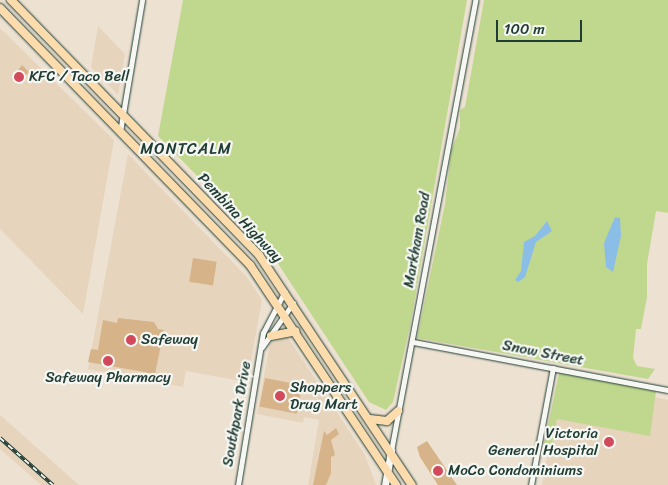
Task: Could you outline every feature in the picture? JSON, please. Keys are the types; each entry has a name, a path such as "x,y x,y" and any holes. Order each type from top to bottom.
{"main road":[{"name":"Pembina Highway","path":"11,0 259,255 293,302 412,485"},
{"name":"Pembina Highway","path":"0,8 250,265 279,305 396,485"},
{"path":"271,336 296,331"},
{"path":"369,418 387,421 398,411"}],"street":[{"path":"120,132 121,113 142,0"},
{"name":"Markham Road","path":"385,485 413,342 474,0"},
{"name":"Southpark Drive","path":"238,485 263,333 285,291"},
{"name":"Southpark Drive","path":"262,348 293,302"},
{"name":"Snow Street","path":"413,342 668,390"},
{"path":"532,485 553,368"}],"shaded area":[{"path":"98,26 125,54 118,95 91,67"},
{"path":"0,28 114,140 83,314 0,229"},
{"path":"128,154 247,277 262,300 247,382 186,371 183,387 88,369"},
{"path":"287,336 365,455 376,485 308,485 319,420 304,417 303,423 257,414 270,343"},
{"name":"Victoria General Hospital","path":"561,377 668,400 668,485 542,485"},
{"path":"0,415 79,485 41,485 0,449"}],"green space":[{"path":"183,0 467,0 410,326 393,402 386,410 369,402 267,247 158,136"},
{"path":"484,0 668,0 668,213 656,211 647,264 647,297 641,329 636,329 633,358 637,366 655,369 648,379 417,338 445,204 451,151 460,128 460,110 465,107"},
{"path":"559,373 656,391 650,436 557,419 550,453 545,454 543,448"}],"water":[{"path":"615,217 620,218 621,236 613,272 606,267 604,243"},
{"path":"547,221 552,231 536,242 525,277 518,282 515,280 521,271 524,242 535,236"}],"building":[{"name":"KFC / Taco Bell","path":"22,65 29,72 17,84 12,79"},
{"path":"193,258 217,262 213,285 189,282"},
{"name":"Safeway","path":"118,318 154,322 158,329 164,330 155,374 88,362 91,349 98,350 103,320 117,323"},
{"name":"Shoppers Drug Mart","path":"265,378 302,385 297,414 259,406"},
{"path":"336,428 339,434 331,440 335,455 331,457 331,473 326,485 313,485 324,431 327,435"},
{"name":"MoCo Condominiums","path":"427,441 457,485 438,485 420,457 417,447"}],"railway":[{"path":"0,438 53,485"}],"place":[{"name":"KFC / Taco Bell","path":"19,77"},
{"name":"Safeway","path":"131,340"},
{"name":"Safeway Pharmacy","path":"108,361"},
{"name":"Shoppers Drug Mart","path":"280,396"},
{"name":"Victoria General Hospital","path":"609,442"},
{"name":"MoCo Condominiums","path":"438,471"}],"district":[{"name":"MONTCALM","path":"186,149"}]}
